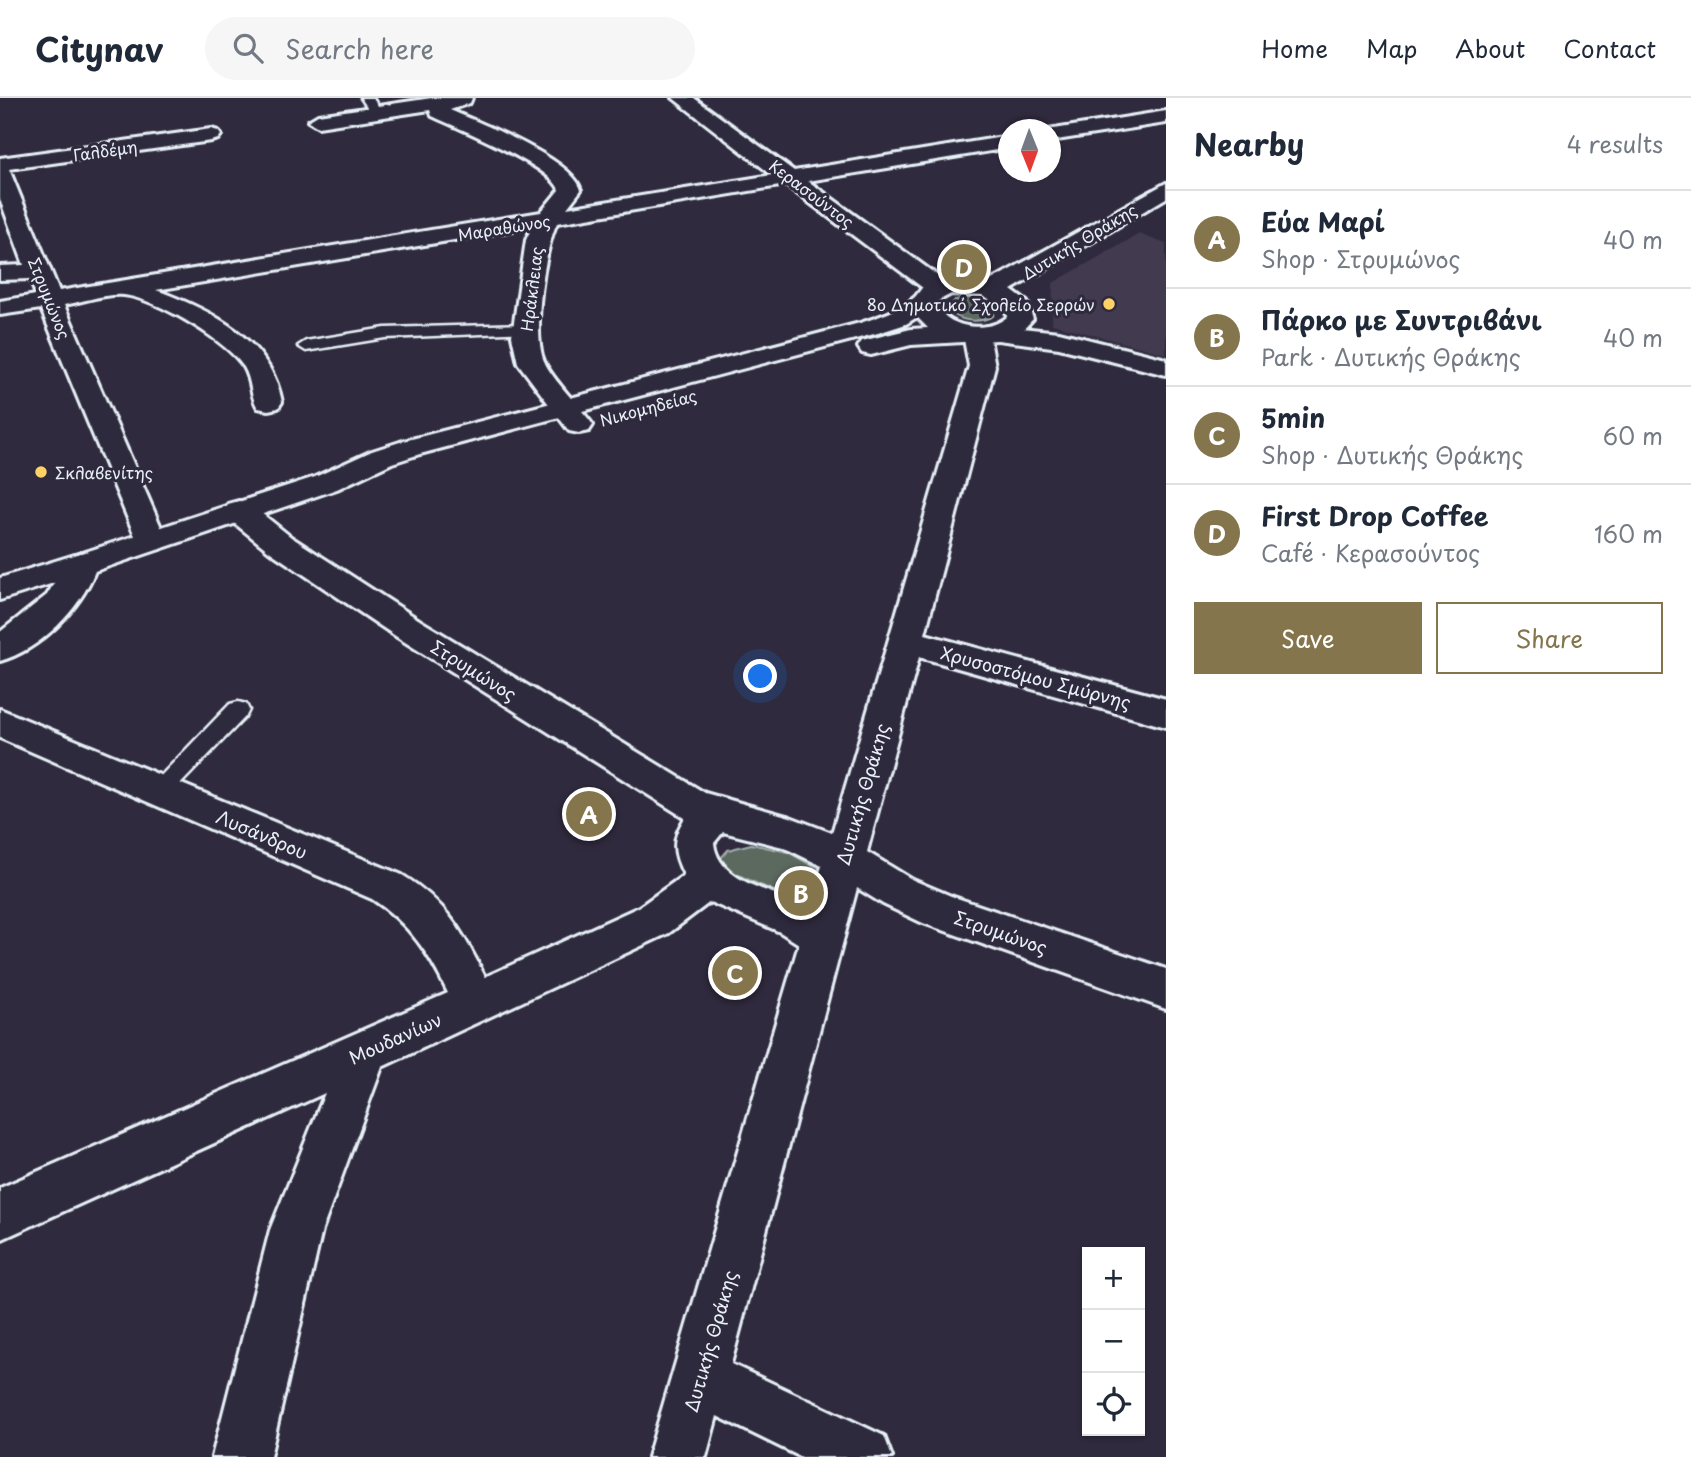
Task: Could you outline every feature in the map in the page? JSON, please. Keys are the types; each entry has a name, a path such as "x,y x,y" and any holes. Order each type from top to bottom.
{"street":[{"name":"Κερασούντος","path":"682,98 792,178 932,295 926,314 933,320 953,330 980,333"},
{"path":"318,121 372,105 459,100"},
{"name":"Ηράκλειας","path":"459,100 440,108 439,112 498,138 546,165 568,182 570,190 547,220 537,240 526,329 527,351 531,363 572,416"},
{"path":"1061,133 1166,117"},
{"name":"Γαλδέμη","path":"0,164 211,135"},
{"name":"Μαραθώνος","path":"0,308 998,144"},
{"name":"Στρυμώνος","path":"0,171 38,271 151,541"},
{"name":"Δυτικής Θράκης","path":"991,291 1166,189"},
{"path":"0,274 38,271"},
{"path":"932,295 960,286 991,291 1013,302 1021,313 1017,324 980,333"},
{"path":"125,288 174,303 234,342 256,365 268,402"},
{"name":"Νικομηδείας","path":"0,589 326,483 421,468 572,416 869,328 897,319 932,295"},
{"path":"980,333 1059,340 1166,367"},
{"name":"Νικομηδείας","path":"572,416 898,340 980,333"},
{"name":"Δυτικής Θράκης","path":"677,1457 981,374 980,333"},
{"name":"Στρυμώνος","path":"239,512 280,544 409,629 676,795 719,815 790,833 844,858 898,892 938,910 1166,989"},
{"path":"0,649 53,610 76,580 81,564"},
{"name":"Χρυσοστόμου Σμύρνης","path":"906,641 1166,713"},
{"name":"Λυσάνδρου","path":"0,723 387,887 429,916 440,932 475,1003"},
{"path":"719,815 702,825 694,841 697,860 709,879 738,898 790,917 822,937"},
{"name":"Μουδανίων","path":"0,1214 475,1003 654,920 709,879"},
{"path":"241,1457 296,1230 365,1052"},
{"path":"700,1378 863,1457"}],"lane":[{"path":"306,346 385,333 526,329"},
{"path":"160,791 238,710"}],"shaded area":[{"name":"8ο Δημοτικό Σχολείο Σερρών","path":"1139,234 1166,244 1166,354 1052,324 1053,283"}],"green space":[{"path":"969,298 989,305 994,312 993,316 969,320 957,317 948,309 955,300"},
{"path":"751,844 788,852 828,875 818,911 725,869 721,858 728,850"}],"place":[{"name":"First Drop Coffee","path":"964,267"},
{"name":"8ο Δημοτικό Σχολείο Σερρών","path":"1109,304"},
{"name":"Σκλαβενίτης","path":"41,472"},
{"name":"Εύα Μαρί","path":"589,814"},
{"name":"Πάρκο με Συντριβάνι","path":"801,893"},
{"name":"5min","path":"735,973"}]}
